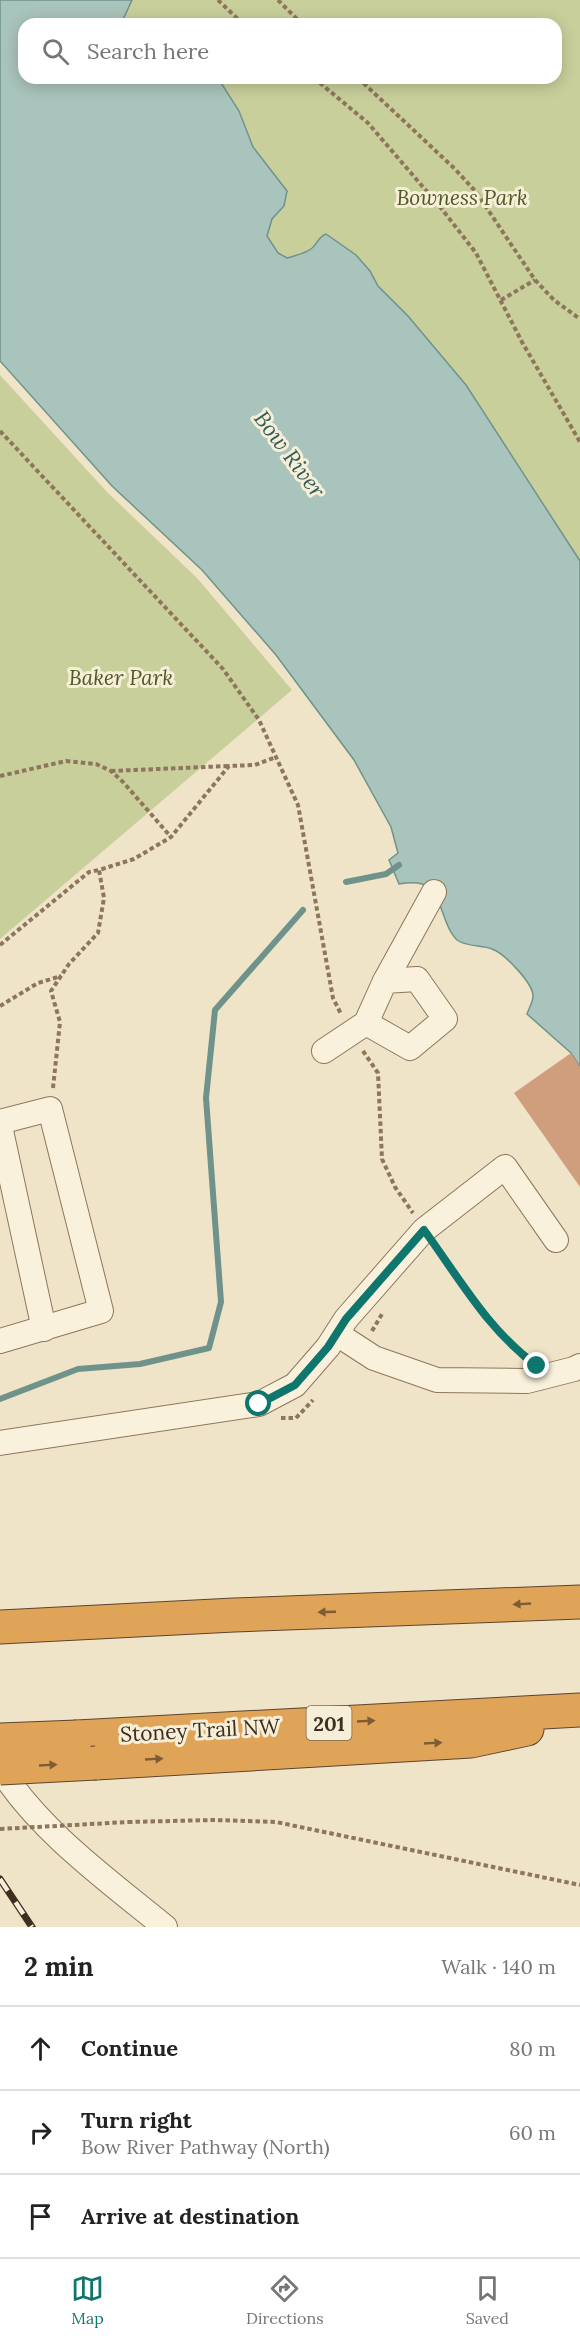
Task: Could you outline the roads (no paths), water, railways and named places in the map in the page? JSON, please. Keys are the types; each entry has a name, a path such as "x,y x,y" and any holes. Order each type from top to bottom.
{"highway":[{"path":"8,1616 234,1615 580,1602"},
{"name":"Stoney Trail NW","path":"0,1740 86,1750 580,1710"},
{"path":"0,1768 86,1750 471,1741 580,1718"}],"street":[{"path":"324,1051 358,1028 434,892"},
{"path":"358,1028 410,1048 446,1019 417,979 385,981"},
{"path":"0,1341 44,1329 101,1311 50,1109 0,1124 44,1329"},
{"path":"0,1443 259,1404 295,1385 328,1347 346,1319 424,1230 504,1167 556,1240"},
{"path":"337,1334 374,1358 437,1380 527,1381 574,1369 580,1365"},
{"path":"0,1768 14,1791 78,1856 165,1927"}],"water":[{"name":"Bow River","path":"0,0 132,0 124,18 18,18 18,84 222,84 239,111 253,147 287,191 284,206 272,219 267,236 278,253 287,258 303,253 312,248 326,234 356,255 370,271 378,286 408,316 466,385 580,561 580,1067 571,1053 527,1014 533,998 532,990 510,962 492,949 465,944 457,940 448,926 436,897 427,886 411,883 399,884 389,860 398,853 391,827 354,760 276,655 202,570 112,486 0,361"}],"waterway":[{"path":"346,882 386,874 399,865"},
{"path":"0,1399 78,1369 140,1364 209,1348 221,1302 206,1098 215,1010 303,910"}],"railway":[{"path":"0,1879 32,1927"}],"park label":[{"name":"Bowness Park","path":"462,197"},
{"name":"Baker Park","path":"121,677"}]}
